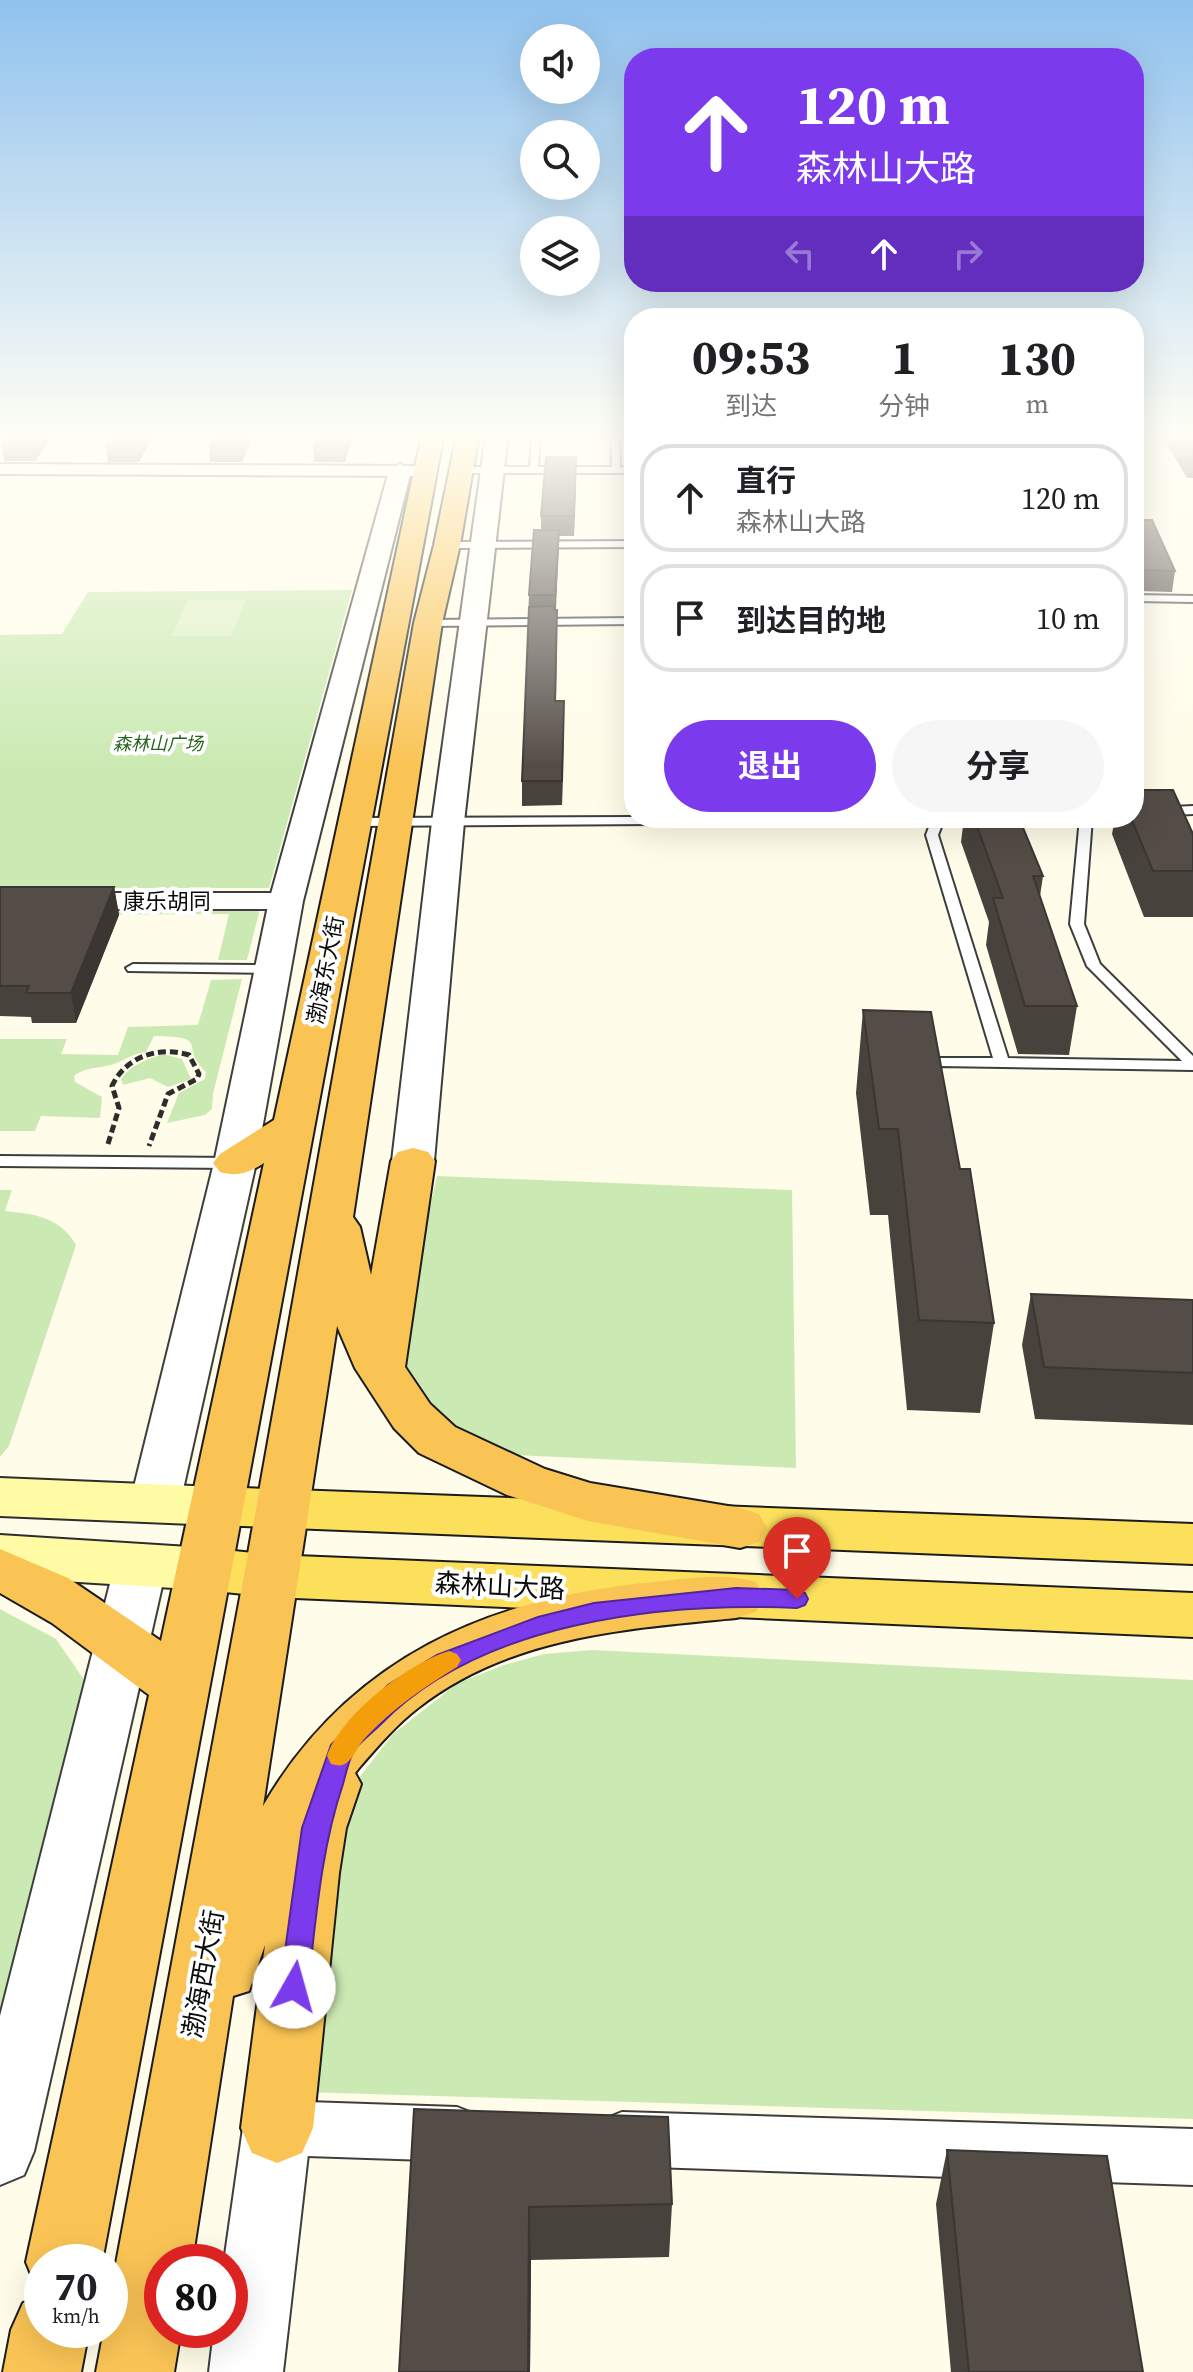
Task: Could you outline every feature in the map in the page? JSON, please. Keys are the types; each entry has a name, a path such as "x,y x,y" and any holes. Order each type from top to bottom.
{"highway":[{"name":"渤海东大街","path":"205,1569 355,822 426,545"},
{"name":"渤海东大街","path":"283,1508 428,623 447,545"},
{"path":"235,1163 294,1125"},
{"path":"380,1368 413,1161"},
{"path":"332,1205 359,1322 380,1368 412,1416 437,1440 526,1482 588,1502 740,1528"},
{"name":"渤海西大街","path":"135,2372 283,1508"},
{"path":"68,2244 205,1569"},
{"path":"0,1570 29,1581 59,1599 181,1687"},
{"path":"168,2180 230,1953 269,1852 315,1781 343,1745 397,1692 446,1662 490,1644 538,1626 594,1612 736,1597"},
{"path":"277,2128 307,1873 315,1828 343,1745"},
{"path":"42,2372 47,2348"}],"main road":[{"path":"0,1548 8,1520 0,1498 1193,1544"},
{"name":"森林山大路","path":"0,1556 272,1576 1193,1615"}],"street":[{"name":"渤海东大街","path":"155,1503 235,1163 286,901 417,545"},
{"name":"渤海东大街","path":"413,1161 448,822 483,545"},
{"name":"康乐胡同","path":"0,901 286,901"},
{"path":"0,2151 141,1564"},
{"path":"246,2372 277,2128 498,2135"},
{"path":"577,2138 1193,2157"}],"lane":[{"path":"447,545 529,545"},
{"path":"1144,598 1193,599"},
{"path":"428,623 624,621"},
{"path":"1144,812 1193,810"},
{"path":"355,822 624,821"},
{"path":"935,828 932,835 1002,1063"},
{"path":"1085,828 1077,924 1094,966 1193,1065"},
{"path":"133,968 273,969"},
{"path":"937,1091 930,1061 1193,1065"},
{"path":"0,1161 235,1163"}],"path":[{"path":"103,1162 121,1106 112,1086 114,1078 133,1061 150,1054 182,1052 189,1055 199,1074 197,1079 168,1094 143,1162"}],"green space":[{"name":"森林山广场","path":"352,590 269,888 0,888 0,635 62,634 88,592"},
{"path":"188,600 246,600 231,636 172,636"},
{"path":"261,905 247,960 218,960 229,914 0,915 0,906"},
{"path":"242,979 212,1109 205,1115 167,1123 179,1093 205,1079 206,1072 198,1063 189,1041 154,1036 146,1052 74,1076 75,1082 102,1097 100,1118 41,1116 35,1131 0,1131 0,1039 67,1039 61,1054 118,1055 128,1027 198,1025 211,980"},
{"path":"163,1054 182,1059 191,1079 168,1087 150,1078 123,1085 121,1079 130,1070"},
{"path":"437,1176 792,1190 796,1468 514,1455 442,1422 396,1361"},
{"path":"0,1190 12,1190 5,1211 46,1219 62,1228 76,1245 9,1446 0,1457"},
{"path":"0,1609 56,1639 89,1687 0,2018"},
{"path":"592,1650 1193,1680 1193,2119 304,2092 320,1926 358,1779 393,1734 458,1683 544,1654"}],"building":[{"path":"533,545 558,545 555,595 529,595"},
{"path":"1144,545 1163,545 1175,571 1144,570"},
{"path":"554,606 557,610 555,701 564,701 562,781 522,781 529,607"},
{"path":"1144,790 1173,790 1193,834 1193,871 1153,871 1135,828 1144,828"},
{"path":"978,828 1023,828 1043,876 1033,876 1077,1006 1025,1006 993,898 1003,898"},
{"path":"0,887 114,887 71,993 26,993 29,986 0,986"},
{"path":"863,1010 931,1012 960,1169 970,1169 994,1323 919,1320 898,1129 879,1129"},
{"path":"1031,1294 1193,1300 1193,1373 1044,1367"},
{"path":"414,2109 668,2117 672,2204 529,2207 528,2372 399,2372"},
{"path":"947,2150 1107,2156 1143,2372 969,2372"}],"slow traffic":[{"path":"339,1756 343,1745 356,1730 397,1692 449,1660"}],"route":[{"path":"294,1987 315,1828 343,1745 397,1692 446,1662 468,1653 538,1626 594,1612 736,1597 797,1599"}]}
